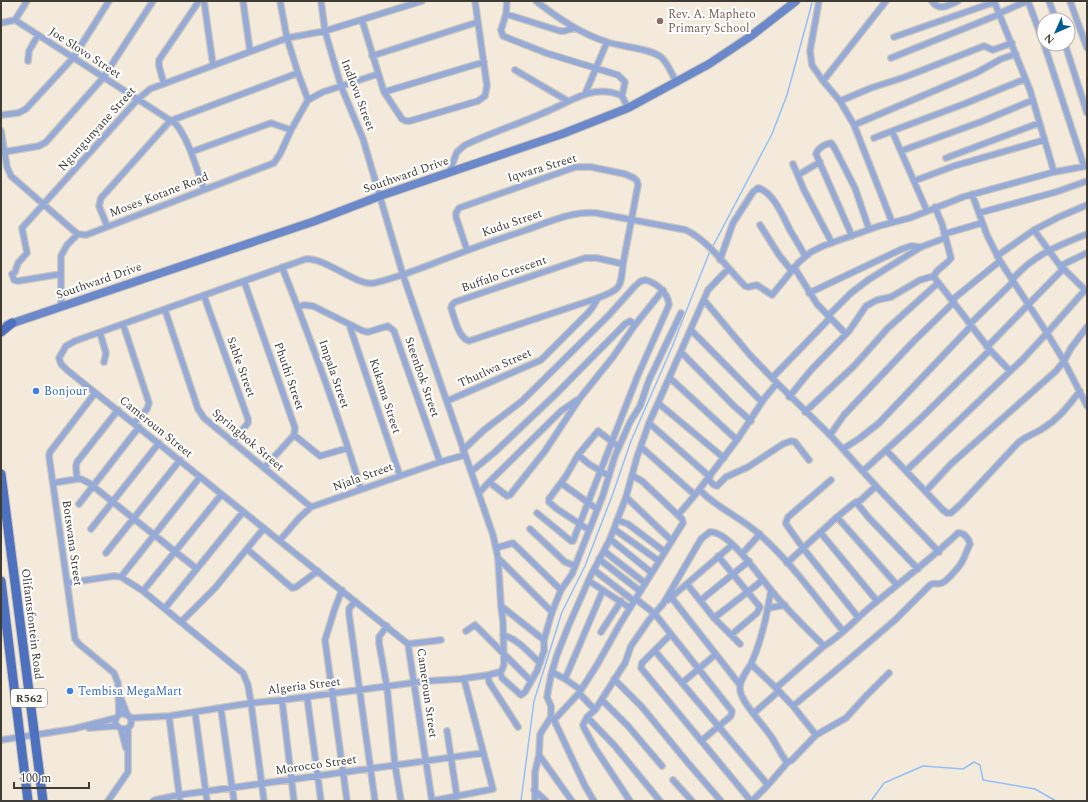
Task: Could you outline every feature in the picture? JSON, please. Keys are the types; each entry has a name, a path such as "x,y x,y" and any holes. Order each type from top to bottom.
{"main road":[{"name":"Southward Drive","path":"1,326 315,220 380,196 562,134 628,108 677,83 709,64 751,36 796,1"},
{"path":"1,332 12,323"},
{"name":"Olifantsfontein Road","path":"1,474 43,801"},
{"name":"Olifantsfontein Road","path":"1,581 28,801"}],"street":[{"path":"1,23 15,20 27,1"},
{"path":"1,115 26,109 72,58 109,1"},
{"path":"4,152 43,145 103,78 153,1"},
{"path":"164,84 159,66 159,60 199,1"},
{"path":"204,1 214,64"},
{"path":"243,1 250,51"},
{"path":"280,1 287,38 308,100 320,93 378,74"},
{"name":"Indlovu Street","path":"321,1 325,31 341,86 363,139 403,275 493,535 498,558 504,654 503,667 500,672"},
{"name":"Ngungunyane Street","path":"61,274 17,281 11,275 16,271 18,263 27,254 22,228 137,100 150,89 287,38 325,31 422,1"},
{"path":"362,20 384,92 402,119 406,121 416,120 482,100 485,96 487,86 475,1"},
{"path":"507,1 506,14 501,30 501,34 503,36 546,53 615,73 623,79 625,85 622,96 628,108"},
{"path":"536,1 575,28 607,42 650,52 660,57 667,64 677,83"},
{"path":"819,1 810,51 812,65 840,101 854,124 892,222"},
{"path":"823,81 886,1"},
{"path":"932,1 936,6 942,7 958,1"},
{"path":"894,37 994,1 1012,43 1025,79 1054,172"},
{"path":"891,58 1028,1 1036,22"},
{"path":"1049,1 1053,12"},
{"path":"1070,1 1087,48"},
{"path":"506,14 560,31 575,28"},
{"name":"Joe Slovo Street","path":"15,20 170,120 179,128 191,152 204,189"},
{"path":"372,56 478,22"},
{"path":"28,61 29,51 38,35"},
{"path":"585,94 607,42"},
{"path":"840,101 984,46 993,50 1012,43"},
{"path":"792,269 805,256 817,248 892,222 910,218 935,207 972,194 1054,172 1085,166 1047,52"},
{"path":"1068,52 1087,113"},
{"path":"854,124 976,73 1001,59 1016,54"},
{"path":"384,92 484,62"},
{"path":"515,70 568,101"},
{"path":"107,226 99,206 100,198 170,120 298,73"},
{"path":"874,138 1025,79"},
{"path":"449,173 457,152 465,145 585,94 608,92 622,96"},
{"name":"Moses Kotane Road","path":"78,234 86,235 274,163 308,100"},
{"path":"901,151 976,124 1032,100"},
{"path":"191,152 271,123 275,123 291,130"},
{"path":"946,158 1039,123"},
{"path":"1,131 7,167 11,176 78,234 69,241 63,250 61,259 61,307"},
{"path":"892,131 928,211"},
{"path":"914,181 954,166 1044,140"},
{"path":"852,236 816,154 817,151 827,144 832,144 855,188 869,230"},
{"path":"798,175 820,162"},
{"path":"793,164 804,190 832,243"},
{"name":"Iqwara Street","path":"467,250 456,217 456,213 459,208 576,167 591,167 625,174 634,178 637,181 638,189 632,219"},
{"path":"979,213 1056,192 1087,181"},
{"path":"718,258 733,223 753,192 758,188 761,188 772,198 779,208 805,256"},
{"path":"972,194 982,223 998,259 1064,361 1087,406"},
{"path":"830,435 844,415 913,342 953,301 998,259 1034,230 1087,205"},
{"path":"790,396 811,370 846,334 863,309 871,303 891,296 920,280 934,276 936,272 950,260 935,207"},
{"name":"Kudu Street","path":"403,275 467,250 577,213 596,213 686,230 704,242 745,286 757,286 771,295 792,269"},
{"path":"629,293 620,285 632,219"},
{"path":"772,378 851,293 868,280 921,247 944,236 982,223"},
{"path":"760,225 779,255 792,269 817,304 846,334"},
{"path":"906,470 1010,372 1086,291 1062,267 1034,230"},
{"path":"843,449 878,423 1030,262 1048,250 1087,234"},
{"path":"809,292 902,248 912,246 921,247"},
{"path":"863,471 988,348 1062,267 1087,252"},
{"name":"Buffalo Crescent","path":"620,285 614,291 598,298 469,341 463,338 451,306 455,302 585,258 597,258 623,264"},
{"name":"Cameroun Street","path":"403,275 369,284 312,259 306,260 282,267 100,332 70,344 63,350 59,358 61,364 95,393 159,443 221,495 388,626 408,644 432,801"},
{"name":"Impala Street","path":"282,267 298,307 361,489"},
{"path":"594,801 585,786 553,719 551,706 547,698 552,672 568,626 614,529 626,497 637,457 649,423 711,286 728,268"},
{"path":"934,276 988,348 1010,372"},
{"path":"464,453 484,430 522,401 609,315 639,283 644,280 649,281 663,290 669,301 669,305 611,441 573,541 571,541 537,514"},
{"name":"Phuthi Street","path":"244,281 296,428 294,435"},
{"path":"805,412 850,370 888,328 938,283"},
{"path":"489,482 506,495 510,495 555,438 580,398 663,290"},
{"name":"Sable Street","path":"204,296 248,419 248,423 232,442"},
{"name":"Thutlwa Street","path":"447,401 541,360 588,313 598,298"},
{"path":"704,300 777,384 830,435 939,552"},
{"name":"Steenbok Street","path":"298,307 304,305 313,306 363,331 368,332 388,326 394,331 440,462"},
{"name":"Springbok Street","path":"165,310 198,409 204,418 311,507"},
{"path":"500,672 502,678 520,695 525,692 537,671 544,651 544,640 552,612 561,590 572,574 619,447 630,422 640,406 648,380 681,313"},
{"path":"472,471 495,452 556,394 625,324 630,321 635,325"},
{"path":"78,504 136,425 147,409 149,403 124,324"},
{"name":"Kukama Street","path":"349,324 400,476"},
{"path":"926,491 951,464 1056,371 1087,327"},
{"path":"691,330 762,402"},
{"path":"100,332 106,353 104,362"},
{"path":"681,352 733,405 751,420"},
{"path":"670,378 738,440"},
{"path":"678,515 700,490 738,440 762,402 777,384"},
{"path":"886,450 945,512 949,514 953,512 1018,443 1028,435 1041,430 1058,418 1080,391"},
{"name":"Botswana Street","path":"95,393 50,453 66,583 75,640 114,673 129,721 127,755 128,772 108,801"},
{"path":"479,493 561,411 580,398"},
{"path":"658,403 724,458"},
{"path":"76,479 77,462 118,410"},
{"path":"649,423 709,478 714,485 717,486 726,477 748,467 791,440 795,442 809,460"},
{"path":"589,530 549,502 551,496 568,474 578,455 598,431 619,447"},
{"path":"264,468 294,435 320,456 348,448"},
{"path":"91,530 159,443"},
{"path":"641,447 695,496"},
{"name":"Njala Street","path":"280,540 299,518 311,507 464,453"},
{"path":"578,455 609,476"},
{"path":"106,553 180,460"},
{"path":"535,801 535,772 542,730 580,691 683,523 682,519 642,481 632,476"},
{"path":"121,577 200,477"},
{"path":"53,483 76,479 85,481 197,570"},
{"path":"831,480 786,519 787,526 858,617"},
{"path":"561,483 597,509"},
{"path":"787,563 837,517 856,502 861,500 876,486"},
{"path":"700,490 708,499 760,534 787,563 843,631"},
{"path":"143,591 221,495"},
{"path":"626,497 672,541"},
{"path":"856,502 879,529 918,569"},
{"path":"165,608 243,512"},
{"path":"837,517 897,585"},
{"path":"617,520 628,524 665,552"},
{"path":"181,622 215,588 264,528"},
{"path":"530,528 565,562 575,566"},
{"path":"614,529 659,561"},
{"path":"630,801 595,748 583,725 587,717 595,710 602,700 625,663 631,646 647,622 663,604 704,535 710,532 715,532 742,554 785,606 824,646"},
{"path":"820,532 877,601"},
{"path":"754,713 824,646 877,601 939,552 959,532 966,537 970,543 961,563 945,581 941,584 933,583 930,585 895,620 793,706"},
{"path":"742,554 760,534"},
{"path":"610,538 652,574"},
{"path":"496,548 513,543 561,590"},
{"path":"663,604 732,545"},
{"path":"247,549 292,588 296,587 318,571"},
{"path":"604,550 645,584"},
{"path":"718,556 759,606 760,610 731,635"},
{"path":"498,558 552,612"},
{"path":"599,559 640,591"},
{"path":"701,600 749,561"},
{"path":"594,570 655,614 733,711 731,716 701,741"},
{"path":"66,583 114,576 121,577 143,591 165,608 243,673 248,685 251,703 264,801"},
{"path":"714,618 763,580"},
{"path":"589,581 630,608"},
{"path":"687,584 714,618 740,644"},
{"path":"342,590 325,640 347,801"},
{"path":"565,679 603,590"},
{"path":"771,590 769,608 761,641 740,686 740,691 743,699 771,735 788,762"},
{"path":"671,597 740,686"},
{"path":"355,601 348,613 375,801"},
{"path":"601,632 620,601"},
{"path":"501,606 544,640"},
{"path":"769,608 785,606"},
{"path":"466,631 475,625 531,681"},
{"path":"388,626 379,640 401,801"},
{"path":"671,634 642,663 641,668 752,801 788,762 816,735 846,718 889,673"},
{"path":"503,635 509,636 516,641 540,663"},
{"path":"408,644 441,640"},
{"path":"655,651 768,785"},
{"path":"682,683 716,654"},
{"path":"751,664 778,689 816,735"},
{"name":"Algeria Street","path":"73,728 118,728 129,721 151,717 169,716 221,709 251,703 307,697 414,682 462,679 500,672"},
{"path":"552,672 565,679 580,691 595,710"},
{"path":"488,675 489,682 518,727"},
{"path":"432,801 493,789 462,679"},
{"path":"614,679 642,708 721,801"},
{"name":"Botswana Street","path":"117,716 119,692"},
{"path":"307,697 321,801"},
{"path":"282,700 294,801"},
{"path":"602,700 628,726 662,766"},
{"path":"221,709 234,801"},
{"path":"195,712 207,801"},
{"path":"117,716 118,728"},
{"name":"Algeria Street","path":"1,740 34,736 73,728 117,716 129,721"},
{"path":"169,716 179,798"},
{"path":"587,717 614,745 660,801"},
{"name":"Botswana Street","path":"118,728 127,755"},
{"path":"447,731 457,797"},
{"name":"Morocco Street","path":"153,801 179,798 262,783 483,753"},
{"path":"539,754 572,801"},
{"path":"673,780 692,801"},
{"path":"534,790 546,801"}],"waterway":[{"path":"712,248 772,134 787,95 812,3"},
{"path":"521,801 534,701 562,612 585,566 631,441 672,347 710,251"},
{"path":"871,801 884,783 923,766 963,769 974,762 980,765 983,780 1035,789 1056,801"}],"place":[{"name":"Rev. A. Mapheto Primary School","path":"660,21"},
{"name":"Bonjour","path":"36,391"},
{"name":"Tembisa MegaMart","path":"70,691"}]}
